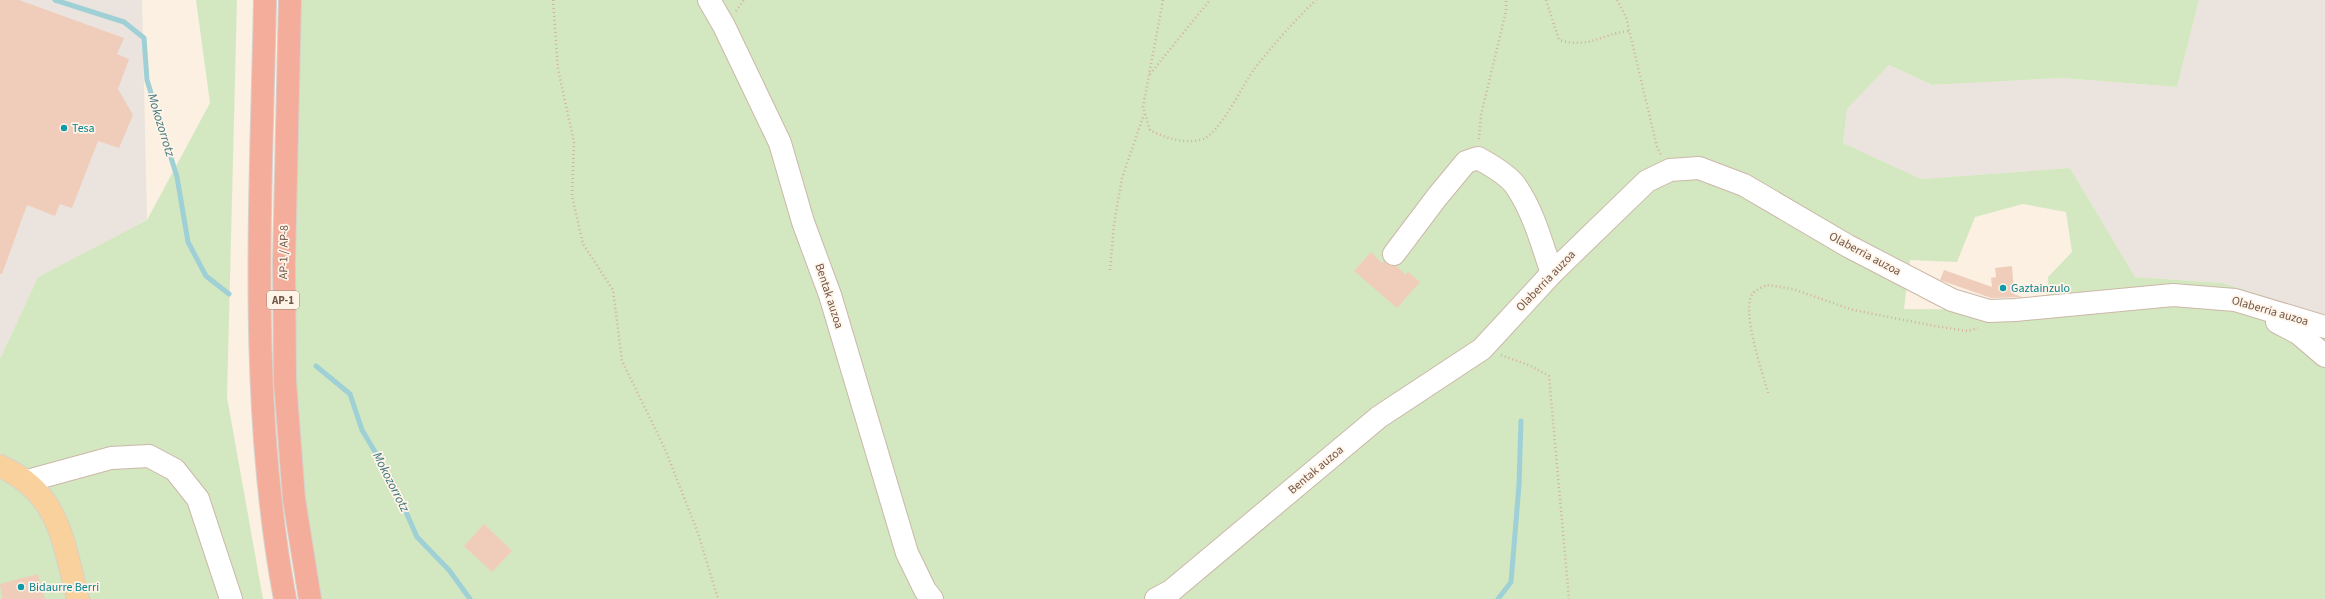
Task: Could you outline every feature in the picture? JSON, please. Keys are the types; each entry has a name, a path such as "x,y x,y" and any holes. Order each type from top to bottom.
{"highway":[{"name":"AP-1 / AP-8","path":"266,0 259,278 260,367 269,501 285,599"},
{"name":"AP-1 / AP-8","path":"290,0 284,255 285,374 288,440 294,499 310,599"}],"main road":[{"path":"0,466 27,481 38,492 55,518 61,532 78,599"}],"street":[{"name":"Bentak auzoa","path":"709,0 724,26 780,143 803,222 830,295 907,552 924,590 932,599"},
{"path":"1394,254 1436,197 1466,162 1478,158 1489,163 1517,187 1536,226 1552,273"},
{"name":"Olaberria auzoa","path":"1482,349 1552,273 1647,181 1670,170 1699,168 1744,185 1848,246 1952,300 1989,311 2016,310 2173,295 2235,300 2325,327"},
{"path":"2235,300 2298,333 2325,356"},
{"name":"Bentak auzoa","path":"1156,599 1171,591 1379,417 1482,349"},
{"path":"27,481 111,458 149,456 175,470 198,499 231,599"}],"path":[{"path":"553,0 558,70 574,142 572,196 583,244 613,290 622,360 665,449 698,533 718,599"},
{"path":"1163,0 1143,107 1150,130 1165,138 1182,141 1204,139 1224,119 1255,69 1296,19 1316,0"},
{"path":"1150,75 1210,0"},
{"path":"1478,158 1481,115 1506,11 1506,0"},
{"path":"1546,0 1559,40 1587,44 1617,32 1629,31"},
{"path":"1617,0 1626,17 1657,147 1670,170"},
{"path":"1110,270 1114,224 1122,178 1144,114"},
{"path":"1768,393 1751,327 1748,306 1753,294 1766,285 1793,289 1853,310 1935,326 1967,330 1981,328"},
{"path":"1482,349 1531,366 1548,376 1568,599"}],"shaded area":[{"path":"0,0 142,0 147,220 38,277 0,359"},
{"path":"2199,0 2325,0 2325,316 2223,283 2135,277 2070,168 1921,179 1843,143 1847,109 1889,65 1932,85 2062,78 2177,87"}],"green space":[{"path":"196,0 237,0 227,397 263,599 0,599 0,359 38,277 147,220 210,103"},
{"path":"300,0 2199,0 2177,87 2062,78 1932,85 1889,65 1847,109 1843,143 1921,179 2070,168 2135,277 2223,283 2325,316 2325,599 318,599 294,437 292,264","holes":["2023,204 2066,212 2072,252 2048,277 2047,310 1904,309 1910,260 1957,262 1975,217"]}],"building":[{"name":"Tesa","path":"0,0 19,0 124,38 117,54 129,59 118,89 133,115 119,148 98,141 72,208 60,204 55,216 27,205 2,274 0,274"},
{"path":"1371,252 1382,263 1384,261 1387,264 1396,266 1406,275 1408,272 1420,282 1397,308 1354,271"},
{"path":"2012,266 2014,294 2022,297 1991,298 1940,280 1944,270 1992,287 1991,278 1996,277 1995,268"},
{"path":"484,524 512,551 492,572 464,546"},
{"name":"Bidaurre Berri","path":"38,574 45,599 2,599 0,584"}],"waterway":[{"name":"Mokozorrotz","path":"55,0 124,22 144,38 147,80 177,177 188,242 206,276 229,294"},
{"name":"Mokozorrotz","path":"316,366 350,394 362,430 392,480 417,537 449,570 470,599"},
{"path":"1498,599 1511,582 1519,485 1521,421"}],"place":[{"name":"Tesa","path":"64,128"},
{"name":"Gaztainzulo","path":"2003,288"},
{"name":"Bidaurre Berri","path":"21,587"}]}
